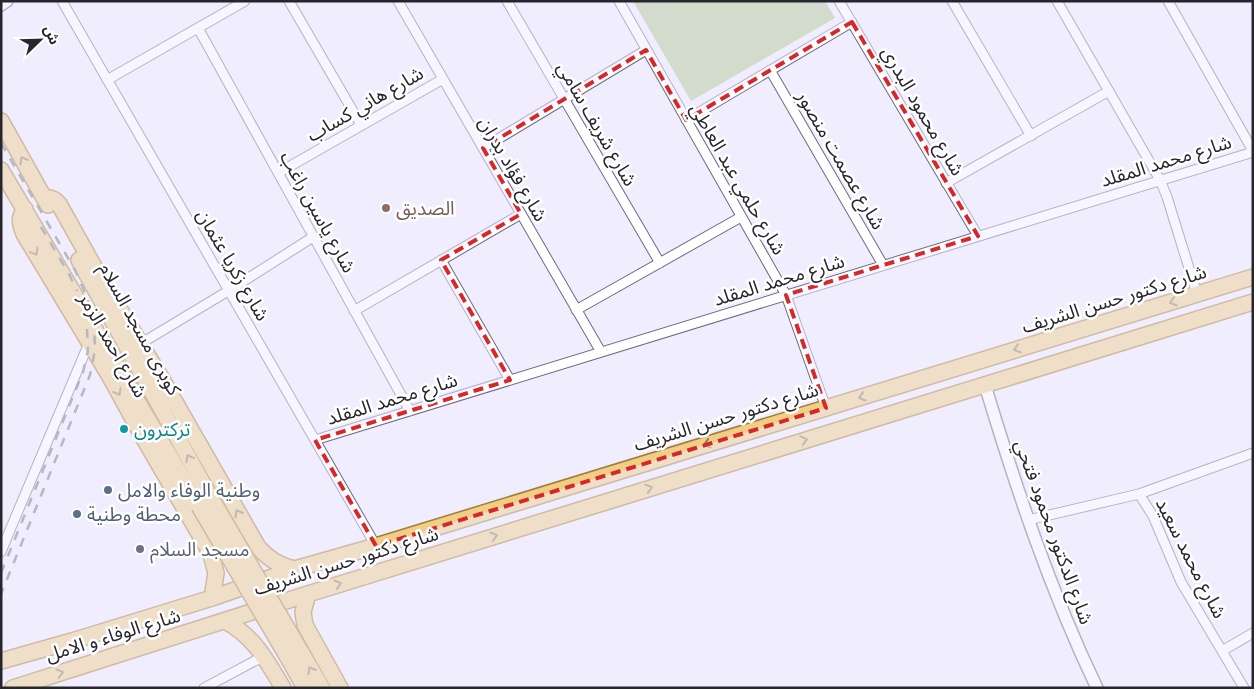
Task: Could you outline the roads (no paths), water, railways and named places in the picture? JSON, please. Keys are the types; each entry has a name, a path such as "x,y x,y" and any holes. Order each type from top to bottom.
{"main road":[{"name":"شارع احمد الزمر","path":"1,121 44,198 52,198 57,202 254,541 268,558 281,565 295,569"},
{"path":"1,170 25,209"},
{"name":"كوبرى مسجد السلام","path":"44,198 206,503"},
{"name":"شارع احمد الزمر","path":"25,209 21,214 20,221 24,234 109,375 211,554 216,574 212,598"},
{"name":"كوبرى مسجد السلام","path":"25,209 206,503 295,656 322,688"},
{"name":"شارع دكتور حسن الشريف","path":"212,598 295,569 376,546 1253,277"},
{"name":"شارع دكتور حسن الشريف","path":"226,621 985,384 1252,305"},
{"path":"892,388 900,411"},
{"path":"755,430 762,453"},
{"path":"211,554 226,561 236,560 246,555 254,541"},
{"path":"308,594 304,606 304,619 307,631 340,688"},
{"name":"شارع الوفاء و الامل","path":"1,661 212,598"},
{"path":"226,621 242,631 256,646 283,688"},
{"name":"شارع الوفاء و الامل","path":"13,688 226,621"},
{"path":"264,656 271,646 288,636 301,636 313,640"},
{"path":"72,641 80,667"},
{"name":"كوبرى مسجد السلام","path":"295,656 305,688"}],"street":[{"path":"1,5 7,1"},
{"name":"شارع زكريا عثمان","path":"62,1 376,546"},
{"path":"107,80 245,1"},
{"path":"289,1 361,125"},
{"name":"شارع فؤاد بدران","path":"398,1 601,352"},
{"name":"شارع شريف سامي","path":"507,1 660,263"},
{"name":"شارع حلمي عبد العاطي","path":"618,1 786,295 826,408"},
{"name":"شارع محمود البدري","path":"840,1 978,236"},
{"path":"952,1 1031,136"},
{"path":"1057,1 1160,180 1197,294"},
{"path":"1168,1 1253,151"},
{"path":"686,120 852,22"},
{"name":"شارع ياسين راغب","path":"198,28 410,411"},
{"path":"483,148 646,50"},
{"name":"شارع عصمت منصور","path":"770,70 884,265"},
{"name":"شارع هاني كساب","path":"278,173 443,78"},
{"path":"946,183 1109,91"},
{"name":"شارع محمد المقلد","path":"315,440 1253,151"},
{"path":"354,311 521,214"},
{"path":"576,310 741,217"},
{"path":"140,344 313,237"},
{"path":"441,260 510,380"},
{"path":"1,552 89,343"},
{"name":"شارع الدكتور محمود فتحي","path":"985,384 1028,520 1062,611 1097,688"},
{"path":"1028,520 1139,494 1253,453"},
{"name":"شارع محمد سعيد","path":"1139,494 1153,516 1181,582 1244,688"},
{"path":"1222,651 1253,633"},
{"path":"204,688 264,656"}],"railway":[{"path":"1,143 75,270 87,297 94,324 95,350 90,375 1,594"},
{"path":"41,227 77,291"},
{"path":"1,573 83,372 88,351 87,329"}],"place":[{"name":"الصديق","path":"386,208"},
{"name":"تركترون","path":"124,429"},
{"name":"وطنية الوفاء والامل","path":"108,490"},
{"name":"محطة وطنية","path":"77,514"},
{"name":"مسجد السلام","path":"140,549"}]}
